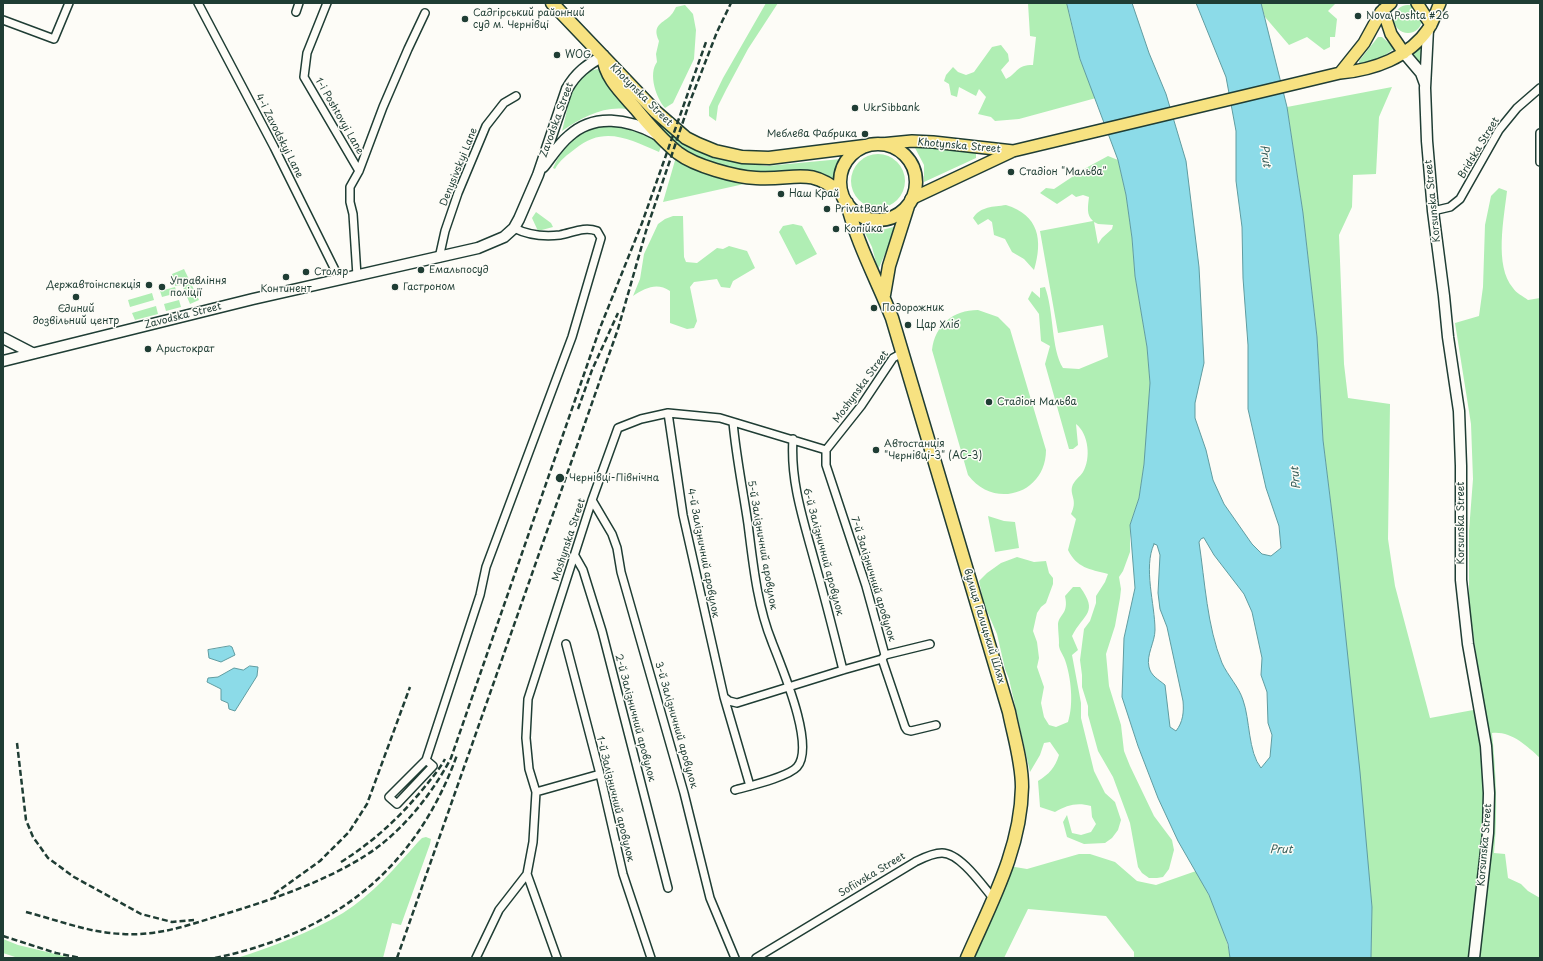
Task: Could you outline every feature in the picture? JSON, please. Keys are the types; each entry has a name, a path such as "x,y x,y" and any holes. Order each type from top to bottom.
{"highway":[{"name":"Khotynska Street","path":"552,3 656,112 686,138 715,151 742,157 769,158 865,146"},
{"name":"Khotynska Street","path":"603,56 608,76 659,135"},
{"name":"Zavodska Street","path":"659,135 680,154 715,169 755,178 812,176 822,179 844,198"},
{"path":"881,144 897,149 906,157 912,166 915,183 910,202 893,216 880,220 861,216 844,198 840,178 843,168 852,154 865,146 881,144"},
{"name":"вулиця Галицький Шлях","path":"844,198 854,232 884,295 902,353 1010,712 1020,768 1022,788 1017,835 1008,865 967,958"},
{"name":"вулиця Галицький Шлях","path":"884,295 889,266 910,202"}],"main road":[{"path":"1417,3 1430,27"},
{"path":"1430,27 1440,3"},
{"path":"1387,7 1391,34 1404,53"},
{"path":"1340,73 1364,43 1387,7"},
{"name":"Khotynska Street","path":"910,202 1013,151 1340,73 1362,71 1404,53 1430,27"},
{"name":"Korsunska Street","path":"1430,27 1425,88 1427,141 1433,211 1459,411 1461,466 1461,580 1468,644 1486,746 1489,793 1488,832 1474,958"},
{"name":"Korsunska Street","path":"1404,53 1421,73 1425,88"},
{"name":"Zavodska Street","path":"3,361 253,299 439,258 488,245 504,237 514,228 523,212 538,175 567,89 574,77 583,68 603,56"},
{"name":"Zavodska Street","path":"538,175 569,136 586,124 596,121 614,120 624,122 659,135"},
{"name":"Khotynska Street","path":"881,144 912,141 933,142 1013,151"},
{"path":"3,338 32,353"}],"street":[{"path":"3,20 54,39 69,3"},
{"name":"4-i Zavodskyi Lane","path":"198,3 274,147 340,280"},
{"path":"296,12 299,3"},
{"name":"1-i Poshtovyi Lane","path":"327,3 307,53 304,77 359,170"},
{"path":"357,276 350,187 359,170 383,107 425,13"},
{"name":"Bridska Street","path":"1433,211 1450,207 1460,199 1499,130 1517,108 1540,88"},
{"name":"Denysivskyi Lane","path":"439,258 445,231 458,193 486,126 504,103 516,96"},
{"path":"1540,133 1540,162"},
{"path":"426,760 433,766 397,804 389,797 426,760 480,595 486,567 572,337 601,238 596,231 590,229 559,235 538,235 525,233 514,228"},
{"name":"Moshynska Street","path":"527,874 533,842 536,792 529,769 526,738 528,699 592,500 618,428 641,419 668,413 720,418 826,450 860,406 893,358 902,353"},
{"name":"4-й Залізничний аровулок","path":"668,413 683,515 724,697 750,786"},
{"name":"5-й Залізничний аровулок","path":"733,422 761,603 770,637 789,687 800,723 802,756 797,767 776,777 735,790"},
{"name":"6-й Залізничний аровулок","path":"793,439 792,463 799,505 843,670"},
{"name":"7-й Залізничний аровулок","path":"826,450 826,465 866,586 884,657 907,730 911,731 936,725"},
{"name":"3-й Залізничний аровулок","path":"592,500 612,534 618,548 621,572 678,771 710,898 735,958"},
{"name":"2-й Залізничний аровулок","path":"575,556 583,570 602,631 668,888"},
{"name":"1-й Залізничний аровулок","path":"566,644 600,774 623,874 650,958"},
{"path":"724,697 737,703 930,644"},
{"path":"536,792 600,774"},
{"name":"Sofiivska Street","path":"756,958 875,885 914,862 934,853 943,852 959,860 993,898"},
{"path":"476,958 499,910 527,874"},
{"path":"527,874 557,958"}],"green space":[{"path":"766,3 778,3 748,49 726,90 718,106 716,121 709,116 709,107 723,78"},
{"path":"1028,3 1067,3 1080,59 1096,98 1019,119 995,121 991,117 978,114 986,97 979,89 976,96 959,87 957,97 951,95 949,84 944,81 946,75 953,67 958,72 966,75 974,72 992,47 1001,45 1008,54 1009,61 1001,70 1006,79 1023,66 1033,65 1036,37 1030,36"},
{"path":"1261,3 1336,3 1328,11 1337,19 1335,37 1330,37 1330,47 1324,50 1307,37 1289,45 1265,17"},
{"path":"685,5 693,14 696,30 694,59 673,103 665,108 656,92 653,79 654,67 657,62 656,54 659,41 657,27 671,15 676,7"},
{"path":"1408,5 1418,9 1422,19 1418,29 1408,33 1398,29 1394,19 1398,9"},
{"path":"1378,37 1382,37 1395,48 1381,58 1362,67 1359,64 1359,61"},
{"path":"1422,46 1421,67 1408,54"},
{"path":"598,69 633,110 604,110 587,116 562,131 569,103 576,84 589,72"},
{"path":"611,71 700,151 738,162 767,166 841,159 836,168 834,179 825,175 808,172 765,173 737,170 714,163 693,154 658,128"},
{"path":"1392,87 1379,117 1376,174 1353,175 1352,207 1339,235 1344,364 1348,398 1390,404 1388,539 1395,586 1430,718 1484,708 1469,605 1469,531 1473,479 1471,424 1455,323 1479,316 1483,287 1485,225 1491,196 1499,188 1507,191 1502,255 1507,279 1514,290 1528,300 1540,298 1540,758 1518,740 1506,734 1492,733 1496,793 1494,853 1505,854 1508,878 1521,884 1528,891 1540,898 1540,958 1371,958 1372,907 1337,554 1323,440 1317,337 1303,213 1287,107"},
{"path":"606,125 628,129 655,140 662,144 659,152 627,139 606,136 586,142 561,160 555,169 553,168 562,152 574,139 588,131"},
{"path":"914,146 976,152 976,158 924,182 924,165"},
{"path":"873,154 883,154 893,158 901,166 905,176 905,186 901,196 893,204 883,208 873,208 863,204 855,196 851,186 851,176 855,166 863,158"},
{"path":"1108,156 1118,160 1126,195 1132,238 1135,276 1147,347 1150,383 1145,457 1139,498 1130,525 1130,552 1123,571 1119,577 1121,589 1120,598 1115,626 1106,654 1109,686 1121,725 1124,751 1154,816 1172,840 1174,850 1169,869 1163,877 1157,878 1149,878 1142,873 1138,867 1130,823 1113,777 1098,751 1088,715 1088,706 1082,687 1080,660 1084,629 1090,621 1096,603 1096,596 1108,574 1084,567 1075,561 1068,550 1076,519 1071,514 1074,505 1072,487 1074,482 1086,467 1088,454 1086,440 1084,434 1076,424 1078,445 1073,449 1069,449 1045,364 1050,346 1041,341 1039,314 1028,299 1032,291 1040,298 1040,288 1045,287 1050,307 1056,351 1063,368 1079,369 1108,357 1103,325 1058,333 1040,231 1093,221 1088,213 1089,197 1083,195 1076,197 1072,194 1057,204 1040,193 1046,188 1054,189 1084,169","holes":["1094,222 1098,224 1113,225 1112,229 1098,244"]},
{"path":"676,157 683,162 744,184 663,202"},
{"path":"1006,205 1017,209 1026,215 1036,230 1038,249 1034,270 1024,259 1012,252 1005,239 994,235 992,222 988,219 978,225 973,218 984,209"},
{"path":"536,212 551,223 553,227 538,231 532,218"},
{"path":"673,216 683,216 684,257 686,262 697,263 717,248 723,249 729,246 747,251 755,268 733,281 730,288 721,287 717,279 694,282 690,287 697,321 694,328 687,329 670,323 670,291 665,288 651,287 633,296 640,279 644,254 658,224"},
{"path":"793,224 802,226 817,254 796,265 779,232 783,226"},
{"path":"897,226 878,270 872,247 862,227 878,231"},
{"path":"184,269 199,300 190,304 182,285 175,286 172,274"},
{"path":"175,287 177,293 162,297 160,291"},
{"path":"152,293 154,300 130,307 128,300"},
{"path":"179,300 181,307 166,311 164,304"},
{"path":"156,306 158,314 135,320 132,313"},
{"name":"Стадіон Мальва","path":"978,310 998,317 1010,329 1046,450 1044,465 1037,477 1028,486 1017,492 1004,494 991,492 979,486 968,475 932,350 937,333 941,326 953,316"},
{"path":"988,516 1004,521 1015,522 1019,548 995,552"},
{"path":"1017,557 1034,562 1046,561 1049,573 1053,578 1053,584 1046,603 1037,613 1033,631 1037,642 1039,658 1037,667 1044,687 1041,703 1044,717 1049,725 1056,727 1068,722 1071,707 1069,674 1059,645 1058,624 1066,607 1065,596 1073,587 1080,587 1088,602 1088,613 1072,636 1078,650 1072,655 1081,703 1081,718 1094,771 1105,793 1115,802 1121,820 1118,830 1112,838 1105,843 1084,844 1067,837 1063,822 1067,815 1072,833 1081,835 1091,832 1096,824 1092,817 1091,806 1081,804 1072,805 1055,812 1040,807 1038,781 1056,764 1059,755 1050,742 1044,743 1040,755 1030,772 1009,679 1005,669 997,634 984,604 979,581 1001,563"},
{"path":"426,837 431,839 430,844 401,925 392,923 383,958 237,958 264,949 318,926 354,906 392,871 422,838"},
{"path":"1079,854 1090,854 1115,862 1137,881 1156,885 1196,871 1212,902 1221,924 1230,958 1134,958 1134,952 1106,916 1028,909 1004,958 972,958 1009,866 1027,869"},
{"path":"3,939 18,945 72,958 18,958 3,953"}],"water":[{"name":"Prut","path":"1067,3 1132,3 1149,53 1166,94 1186,161 1199,267 1204,363 1195,403 1195,418 1206,450 1213,480 1224,504 1252,544 1262,554 1271,556 1281,548 1279,526 1266,488 1248,409 1248,345 1243,278 1242,227 1236,181 1236,131 1226,77 1196,3 1261,3 1287,107 1303,213 1317,337 1323,440 1337,554 1360,772 1372,907 1371,958 1230,958 1228,944 1209,895 1178,841 1158,798 1138,746 1122,697 1124,638 1135,588 1130,525 1139,498 1144,464 1150,383 1147,347 1135,276 1132,238 1126,195 1118,160 1080,59","holes":["1204,538 1214,555 1244,594 1252,612 1262,658 1261,675 1267,692 1268,723 1272,735 1270,757 1261,768 1251,744 1243,700 1222,663 1213,634 1207,604 1199,542","1154,544 1157,545 1160,555 1158,593 1160,609 1167,627 1183,701 1182,717 1176,731 1170,727 1165,685 1151,673 1148,662 1155,630 1149,575 1151,554"]},
{"path":"230,646 232,647 235,655 221,662 209,658 208,650"},
{"path":"250,666 258,667 257,676 235,711 229,709 228,703 221,700 221,689 207,682 208,678 218,677 234,668 243,670"}],"railway":[{"path":"397,958 618,329 646,231 689,104 717,32 731,3"},
{"path":"26,912 86,929 111,933 136,934 160,932 183,927 304,887 347,867 383,843 403,825 421,804 437,782 451,758 600,328 642,223 706,42"},
{"path":"578,409 592,370 618,313"},
{"path":"274,894 320,861 349,832 367,804 410,687"},
{"path":"17,743 26,820 33,837 48,858 74,877 141,914 172,922 194,920"},
{"path":"215,958 258,947 297,932 332,913 364,891 393,864 418,832 439,796 457,755"},
{"path":"341,862 375,838 395,820 438,771 445,759"},
{"path":"3,936 56,953 80,958"}],"place":[{"name":"Nova Poshta #26","path":"1358,16"},
{"name":"Садгірський районний суд м. Чернівці","path":"465,19"},
{"name":"WOG","path":"557,55"},
{"name":"UkrSibbank","path":"855,108"},
{"name":"Меблева Фабрика","path":"865,134"},
{"name":"Стадіон \"Мальва\"","path":"1011,172"},
{"name":"Наш Край","path":"781,194"},
{"name":"PrivatBank","path":"827,209"},
{"name":"Копійка","path":"836,229"},
{"name":"Емальпосуд","path":"421,270"},
{"name":"Столяр","path":"306,272"},
{"name":"Континент","path":"286,277"},
{"name":"Державтоінспекція","path":"149,285"},
{"name":"Управління поліції","path":"162,287"},
{"name":"Гастроном","path":"395,287"},
{"name":"Єдиний дозвільний центр","path":"76,297"},
{"name":"Подорожник","path":"874,308"},
{"name":"Цар Хліб","path":"908,325"},
{"name":"Аристократ","path":"148,349"},
{"name":"Стадіон Мальва","path":"989,402"},
{"name":"Автостанція \"Чернівці-3\" (АС-3)","path":"876,450"},
{"name":"Чернівці-Північна","path":"560,478"}]}
